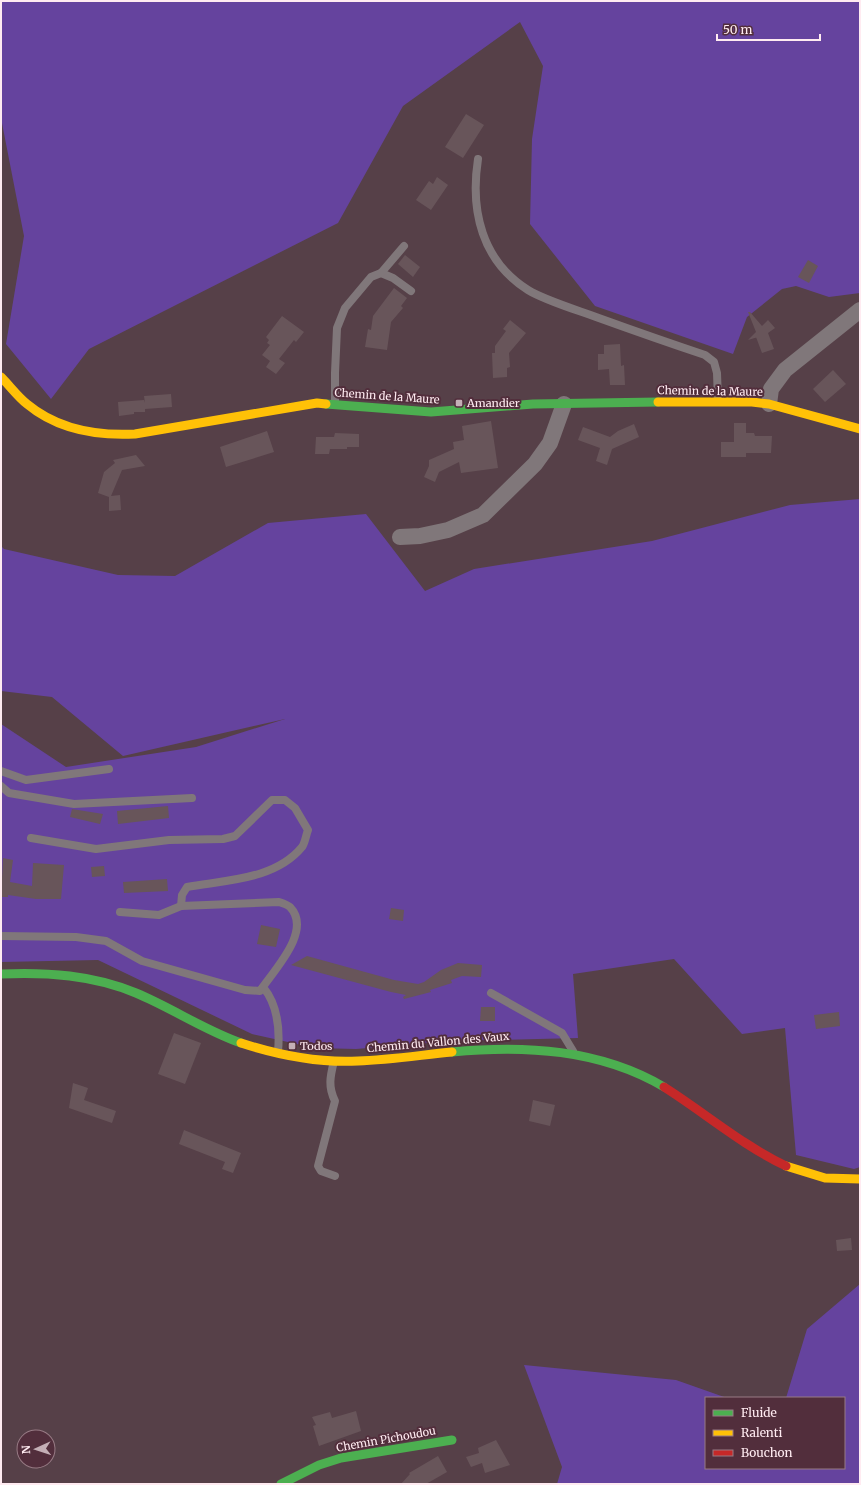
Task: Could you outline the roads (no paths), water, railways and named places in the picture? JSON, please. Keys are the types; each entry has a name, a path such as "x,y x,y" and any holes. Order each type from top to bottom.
{"street":[{"path":"769,404 771,389 786,370 860,310"},
{"name":"Chemin de la Maure","path":"1,377 28,404 49,418 69,428 114,436 135,434 292,406 317,403 431,412 564,404 718,402 769,404 860,429"},
{"path":"400,537 420,536 448,530 483,515 535,464 550,443 564,404"},
{"name":"Chemin du Vallon des Vaux","path":"1,974 62,974 82,976 113,984 143,996 226,1038 278,1052 334,1061 513,1048 574,1054 603,1060 628,1068 665,1087 766,1158 784,1167 821,1179 860,1179"},
{"name":"Chemin Pichoudou","path":"281,1484 319,1465 341,1458 452,1440"}],"lane":[{"path":"478,159 475,190 481,226 487,248 503,271 529,291 705,355 714,362 717,373 718,402"},
{"path":"335,404 337,328 345,308 371,277 381,273 404,246"},
{"path":"381,273 393,278 411,291"},
{"path":"1,771 26,780 109,769"},
{"path":"1,786 9,793 74,804 192,798"},
{"path":"31,838 96,849 169,840 223,839 235,836 272,800 285,800 295,808 308,830 303,846 290,859 275,869 254,875 187,887 182,895 181,906"},
{"path":"1,936 76,937 106,941 142,961 245,990 260,991 287,952 298,929 297,920 290,907 279,902 181,906 159,915 120,912"},
{"path":"263,987 272,997 280,1032 278,1052"},
{"path":"491,993 562,1033 574,1054"},
{"path":"334,1061 330,1079 330,1091 335,1101 318,1166 321,1171 335,1176"}],"place":[{"name":"Amandier","path":"459,403"},
{"name":"Todos","path":"292,1046"}]}
